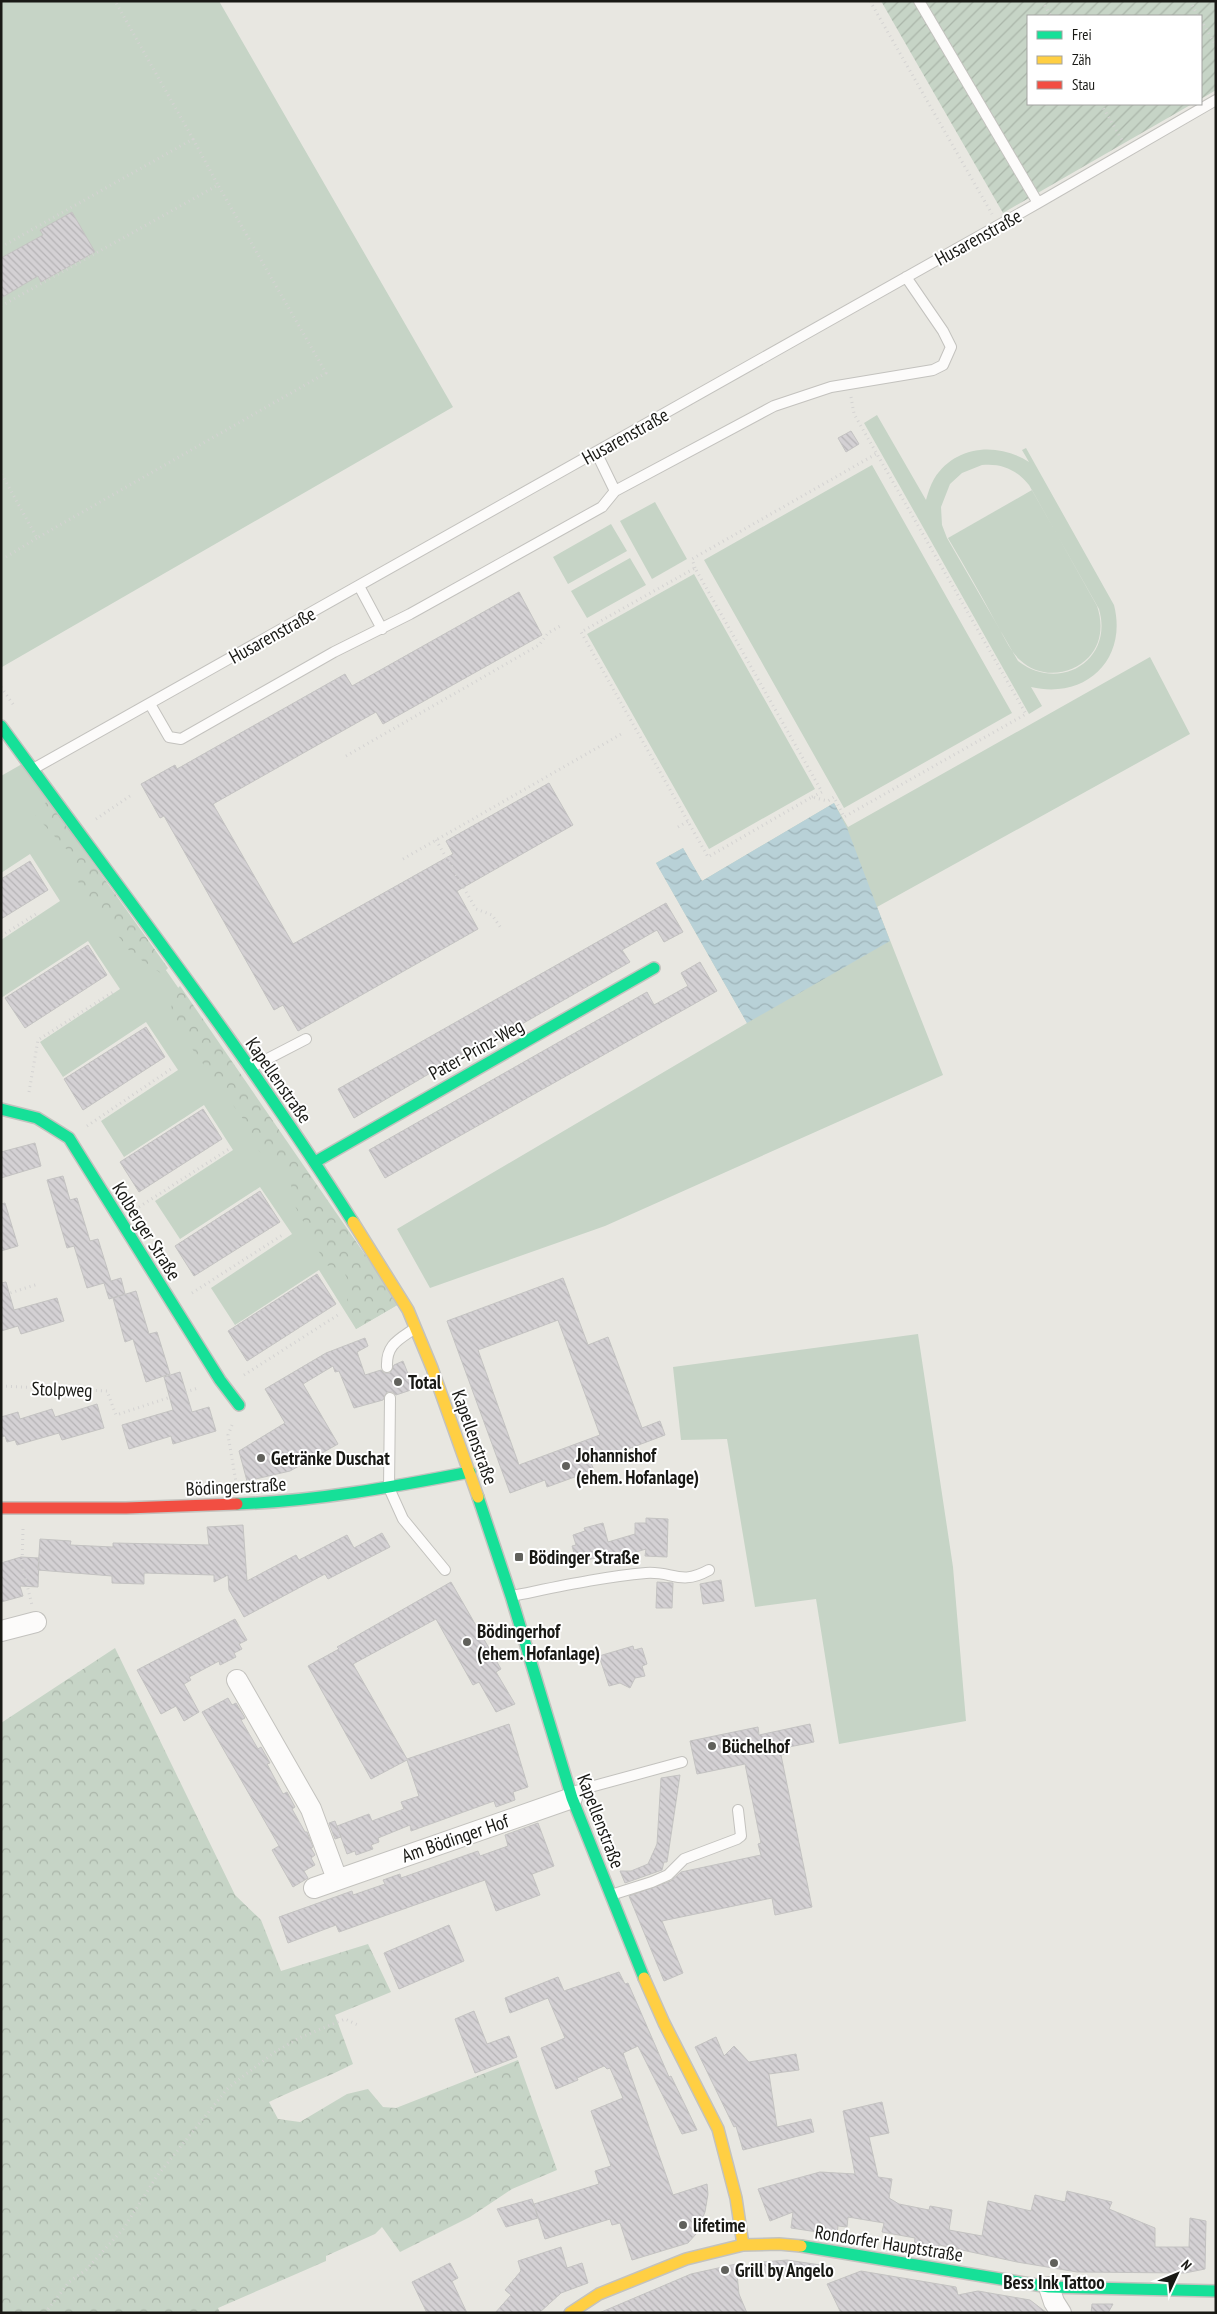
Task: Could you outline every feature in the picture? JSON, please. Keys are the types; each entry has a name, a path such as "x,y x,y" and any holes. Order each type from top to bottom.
{"main road":[{"name":"Kapellenstraße","path":"1,726 250,1068 315,1162 396,1289 415,1328 470,1472 511,1596 571,1795 610,1895 664,2023 718,2129 736,2198 743,2245"},
{"name":"Pater-Prinz-Weg","path":"315,1162 654,968"},
{"name":"Kolberger Straße","path":"1,1110 25,1112 47,1121 68,1138 223,1384 239,1405"},
{"name":"Bödingerstraße","path":"1,1508 240,1504 328,1497 389,1488 470,1472"},
{"name":"Rondorfer Hauptstraße","path":"570,2313 599,2294 686,2259 743,2245 778,2244 812,2247 1049,2287 1216,2291"}],"street":[{"path":"1,1631 36,1622"},
{"path":"236,1680 311,1809 337,1879"},
{"name":"Am Bödinger Hof","path":"314,1888 571,1795"},
{"path":"1049,2287 1054,2302 1061,2313"}],"lane":[{"path":"919,1 1038,203"},
{"name":"Husarenstraße","path":"32,770 1038,203 1216,100"},
{"path":"150,704 169,737 181,739 334,652 382,629 602,507 614,491 774,406 831,387 933,370 943,364 951,348 944,332 906,277"},
{"path":"596,452 614,491"},
{"path":"359,586 382,629"},
{"path":"250,1068 306,1039"},
{"path":"387,1367 387,1353 395,1343 415,1328"},
{"path":"390,1398 389,1488 403,1519 445,1570"},
{"path":"511,1596 606,1577 649,1573 692,1578 709,1570"},
{"path":"571,1795 682,1762"},
{"path":"610,1895 668,1875 684,1859 737,1839 741,1836 738,1810"}],"path":[{"path":"6,556 326,373 115,1"},
{"path":"870,1 998,225"},
{"path":"1042,1 1050,15"},
{"path":"1190,1 1197,15"},
{"path":"1202,22 1216,46"},
{"path":"1102,105 1127,150"},
{"path":"1,246 192,139"},
{"path":"1,306 218,185"},
{"path":"812,797 828,801 834,798 844,818 1026,714 854,414 849,384"},
{"path":"695,568 580,632 708,857 822,792 695,568 692,559 876,454"},
{"path":"1,473 37,538"},
{"path":"346,756 539,645 548,633 562,625"},
{"path":"403,859 623,733"},
{"path":"95,820 130,796"},
{"path":"678,827 688,821"},
{"path":"436,840 476,909 492,914 501,928"},
{"path":"1,936 36,914"},
{"path":"25,1112 38,1040 113,992"},
{"path":"68,1138 172,1069"},
{"path":"120,1220 229,1149"},
{"path":"173,1305 284,1234"},
{"path":"1,1296 38,1284"},
{"path":"223,1384 341,1313"},
{"name":"Stolpweg","path":"1,1386 106,1391 116,1415 223,1384"},
{"path":"239,1405 238,1417 230,1426 228,1435 240,1504"},
{"path":"24,1509 22,1565 36,1622"},
{"path":"45,2313 69,2282 86,2270 118,2235 157,2176 228,2088 275,2052 299,2038 345,2019 360,2026"}],"green space":[{"path":"1,1 219,1 453,407 2,667"},
{"path":"881,1 1216,1 1216,90 1202,98 1202,15 1027,15 1027,105 1190,105 1003,213"},
{"path":"877,415 926,500 934,479 953,459 965,453 991,450 1004,451 1029,462 1022,450 1026,448 1114,605 1117,625 1115,643 1108,659 1098,672 1085,681 1069,687 1051,689 1031,687 1042,706 1029,714 864,423","holes":["982,465 1002,466 1009,469 1019,475 1029,485 1099,609 1102,627 1098,644 1091,657 1080,666 1066,672 1050,674 1034,670 1018,661 947,538 942,525 941,507 950,484 962,473"]},
{"path":"872,465 1012,713 844,808 704,560"},
{"path":"1032,490 1097,606 1101,626 1097,646 1089,657 1073,668 1055,673 1037,670 1028,666 1016,656 1006,642 948,538"},
{"path":"655,502 687,559 652,579 620,521"},
{"path":"611,524 627,551 568,584 553,557"},
{"path":"630,558 646,585 587,618 571,591"},
{"path":"694,574 815,789 709,849 587,634"},
{"path":"1150,657 1190,734 877,907 943,1075 605,1226 430,1288 397,1229 747,1023 656,863 683,848 702,881 834,803 848,827"},
{"path":"22,764 399,1304 356,1329 319,1270 235,1325 211,1288 292,1234 260,1187 180,1239 155,1201 233,1150 204,1105 124,1157 101,1121 178,1070 146,1022 63,1077 40,1042 120,989 88,941 1,998 1,940 60,901 30,854 1,873 1,776"},
{"path":"48,800 168,968 162,974 131,953 76,879 68,851 35,815"},
{"path":"180,986 399,1304 356,1329 347,1299 351,1287 343,1270 326,1265 295,1206 289,1174 267,1159 255,1147 247,1132 246,1123 169,1017 175,991"},
{"path":"918,1334 953,1567 966,1721 839,1744 816,1599 755,1607 727,1439 681,1440 673,1367"},
{"path":"115,1648 235,1895 261,1920 281,1971 368,1944 391,1992 335,2015 353,2064 269,2102 278,2119 300,2122 347,2094 368,2089 383,2107 396,2108 518,2060 557,2170 512,2189 470,2217 400,2252 382,2227 375,2234 326,2256 326,2261 218,2308 220,2313 1,2313 1,1723"}],"water":[{"path":"834,803 847,828 890,941 747,1023 656,863 683,848 702,881"}],"building":[{"path":"72,212 95,252 41,282 38,276 1,298 1,258 43,235 40,230"},
{"path":"851,431 859,444 846,452 838,438"},
{"path":"519,592 542,635 383,724 376,712 213,804 293,944 453,854 446,841 549,783 573,825 457,891 478,929 298,1031 283,1005 274,1010 164,816 160,818 141,784 175,765 177,769 345,674 352,686"},
{"path":"30,861 48,890 1,919 1,879"},
{"path":"666,903 683,932 664,942 657,930 622,950 630,962 480,1048 478,1045 354,1118 338,1089"},
{"path":"88,945 107,975 25,1028 5,998"},
{"path":"700,962 717,991 385,1178 369,1150 647,992 654,1005 688,986 681,973"},
{"path":"146,1027 165,1057 83,1110 64,1079"},
{"path":"203,1109 222,1139 139,1192 120,1162"},
{"path":"35,1143 41,1166 1,1178 1,1152"},
{"path":"63,1176 70,1200 77,1198 90,1241 98,1239 111,1281 121,1278 125,1294 109,1299 104,1283 87,1288 74,1246 67,1248 47,1180"},
{"path":"260,1191 280,1222 194,1276 175,1246"},
{"path":"5,1203 18,1246 1,1251 1,1204"},
{"path":"317,1274 336,1304 247,1361 228,1331"},
{"path":"563,1278 588,1345 608,1337 642,1428 660,1421 665,1435 591,1463 594,1470 547,1487 545,1480 510,1493 447,1321","holes":["558,1320 600,1435 519,1465 478,1350"]},
{"path":"6,1282 14,1310 57,1298 64,1321 21,1334 18,1326 1,1331 1,1283"},
{"path":"136,1291 149,1334 157,1332 170,1374 146,1382 133,1339 125,1342 113,1298"},
{"path":"365,1338 368,1346 357,1352 365,1375 381,1370 384,1373 390,1373 394,1365 403,1361 414,1389 396,1395 393,1392 387,1392 383,1400 354,1408 339,1371 335,1372 333,1366 303,1384 338,1444 290,1471 247,1481 239,1451 285,1423 265,1389 326,1353"},
{"path":"180,1372 192,1412 209,1407 216,1431 173,1444 171,1436 129,1449 122,1425 173,1410 164,1377"},
{"path":"97,1404 104,1428 62,1440 59,1433 17,1445 15,1440 7,1442 5,1436 1,1437 1,1417 18,1412 20,1419 52,1409 55,1417"},
{"path":"646,1518 668,1519 667,1557 645,1556 646,1549 603,1562 602,1556 577,1563 572,1546 576,1545 573,1535 585,1531 584,1528 603,1523 608,1542 635,1534 635,1523 646,1523"},
{"path":"243,1525 247,1581 296,1555 299,1560 347,1535 354,1548 382,1533 390,1547 328,1579 325,1574 244,1617 229,1590 228,1575 214,1582 214,1575 144,1573 144,1584 112,1583 112,1576 38,1570 40,1539 71,1541 70,1545 113,1547 113,1543 209,1545 207,1527"},
{"path":"21,1557 39,1558 38,1587 20,1586 23,1596 1,1602 1,1563"},
{"path":"721,1580 724,1601 703,1604 700,1584"},
{"path":"451,1582 501,1669 496,1672 515,1704 496,1712 479,1682 473,1685 436,1619 353,1664 407,1759 509,1724 528,1787 513,1792 515,1800 496,1807 494,1801 411,1831 410,1825 378,1838 379,1842 371,1845 373,1849 356,1855 355,1851 347,1854 337,1826 369,1814 372,1821 404,1809 401,1802 419,1796 407,1760 371,1779 308,1666 339,1649 337,1647"},
{"path":"657,1582 673,1583 672,1608 656,1608"},
{"path":"235,1619 247,1640 239,1644 242,1649 234,1653 236,1657 220,1665 219,1661 189,1677 191,1680 184,1684 199,1712 184,1721 176,1706 161,1714 137,1670"},
{"path":"633,1646 634,1650 642,1648 647,1664 642,1666 645,1676 635,1678 630,1688 620,1683 609,1686 599,1656"},
{"path":"228,1698 232,1705 236,1703 245,1718 241,1720 258,1749 261,1747 270,1763 267,1764 283,1794 287,1792 295,1807 292,1809 305,1832 307,1832 313,1847 311,1848 315,1855 311,1858 315,1865 304,1871 308,1878 293,1887 272,1850 279,1846 202,1712"},
{"path":"810,1724 814,1742 784,1748 785,1754 781,1755 812,1907 775,1915 772,1898 662,1921 683,1973 664,1981 629,1896 671,1881 681,1872 761,1855 758,1844 761,1843 745,1764 697,1774 690,1741 758,1727 759,1735"},
{"path":"680,1775 667,1862 664,1862 662,1870 625,1883 620,1871 631,1871 648,1864 657,1844 661,1778"},
{"path":"335,1821 341,1837 335,1839 329,1823"},
{"path":"538,1823 554,1866 532,1874 540,1895 496,1911 485,1880 339,1932 336,1925 288,1943 279,1917 352,1891 353,1895 385,1884 383,1880 400,1874 401,1878 478,1851 480,1856 508,1846 505,1835"},
{"path":"449,1925 464,1961 399,1989 384,1953"},
{"path":"619,1972 625,1984 628,1983 669,2077 671,2076 697,2130 682,2134 638,2046 623,2053 673,2195 707,2184 708,2194 705,2212 696,2234 688,2243 632,2260 620,2223 612,2225 610,2219 545,2239 534,2204 599,2184 595,2171 611,2166 591,2111 623,2098 610,2068 607,2069 604,2066 556,2089 541,2048 565,2038 548,1998 510,2013 505,1998 558,1977 564,1991"},
{"path":"474,2011 487,2044 509,2036 517,2057 475,2073 455,2019"},
{"path":"716,2037 724,2056 734,2046 749,2062 796,2054 799,2070 769,2074 777,2127 811,2119 814,2132 743,2150 736,2126 734,2127 695,2047"},
{"path":"882,2102 889,2133 869,2137 878,2177 892,2179 889,2198 899,2204 929,2210 930,2206 952,2210 949,2230 982,2236 988,2201 1031,2211 1035,2195 1065,2202 1067,2191 1112,2202 1109,2209 1155,2228 1155,2247 1189,2247 1190,2218 1206,2221 1205,2269 1185,2273 1077,2272 1017,2262 939,2245 938,2250 914,2246 915,2238 882,2232 884,2223 848,2217 847,2227 838,2226 837,2235 791,2228 793,2212 770,2221 758,2189 820,2172 855,2174 843,2111"},
{"path":"532,2199 538,2218 506,2227 497,2209"},
{"path":"561,2247 567,2268 582,2263 588,2283 561,2293 539,2313 495,2313 511,2295 505,2290 521,2271 518,2261"},
{"path":"787,2260 834,2267 834,2272 767,2277 762,2262"},
{"path":"450,2263 458,2278 452,2281 467,2313 427,2313 412,2282"},
{"path":"736,2264 739,2294 747,2313 599,2313 691,2274"},
{"path":"861,2271 956,2287 958,2295 978,2291 1030,2300 1047,2313 841,2313 827,2284"},
{"path":"1092,2304 1113,2304 1108,2313 1091,2313"}],"traffic: fast":[{"path":"1,726 226,1033 312,1158 353,1222"},
{"path":"315,1162 654,968"},
{"path":"1,1109 37,1118 69,1138 220,1380 239,1405"},
{"path":"237,1504 325,1497 470,1472"},
{"path":"478,1497 511,1596 572,1798 644,1978"},
{"path":"801,2246 1049,2287 1216,2291"}],"traffic: slow":[{"path":"353,1222 408,1310 432,1368 478,1497"},
{"path":"644,1978 664,2023 718,2129 736,2198 743,2245"},
{"path":"570,2313 599,2294 686,2259 743,2245 779,2244 801,2246"}],"traffic: jam":[{"path":"1,1508 126,1508 237,1504"}],"place":[{"name":"Total","path":"398,1382"},
{"name":"Getränke Duschat","path":"261,1458"},
{"name":"Johannishof (ehem. Hofanlage)","path":"566,1466"},
{"name":"Bödinger Straße","path":"519,1557"},
{"name":"Bödingerhof (ehem. Hofanlage)","path":"467,1642"},
{"name":"Büchelhof","path":"712,1746"},
{"name":"lifetime","path":"683,2225"},
{"name":"Bess Ink Tattoo","path":"1054,2263"},
{"name":"Grill by Angelo","path":"725,2270"}]}
